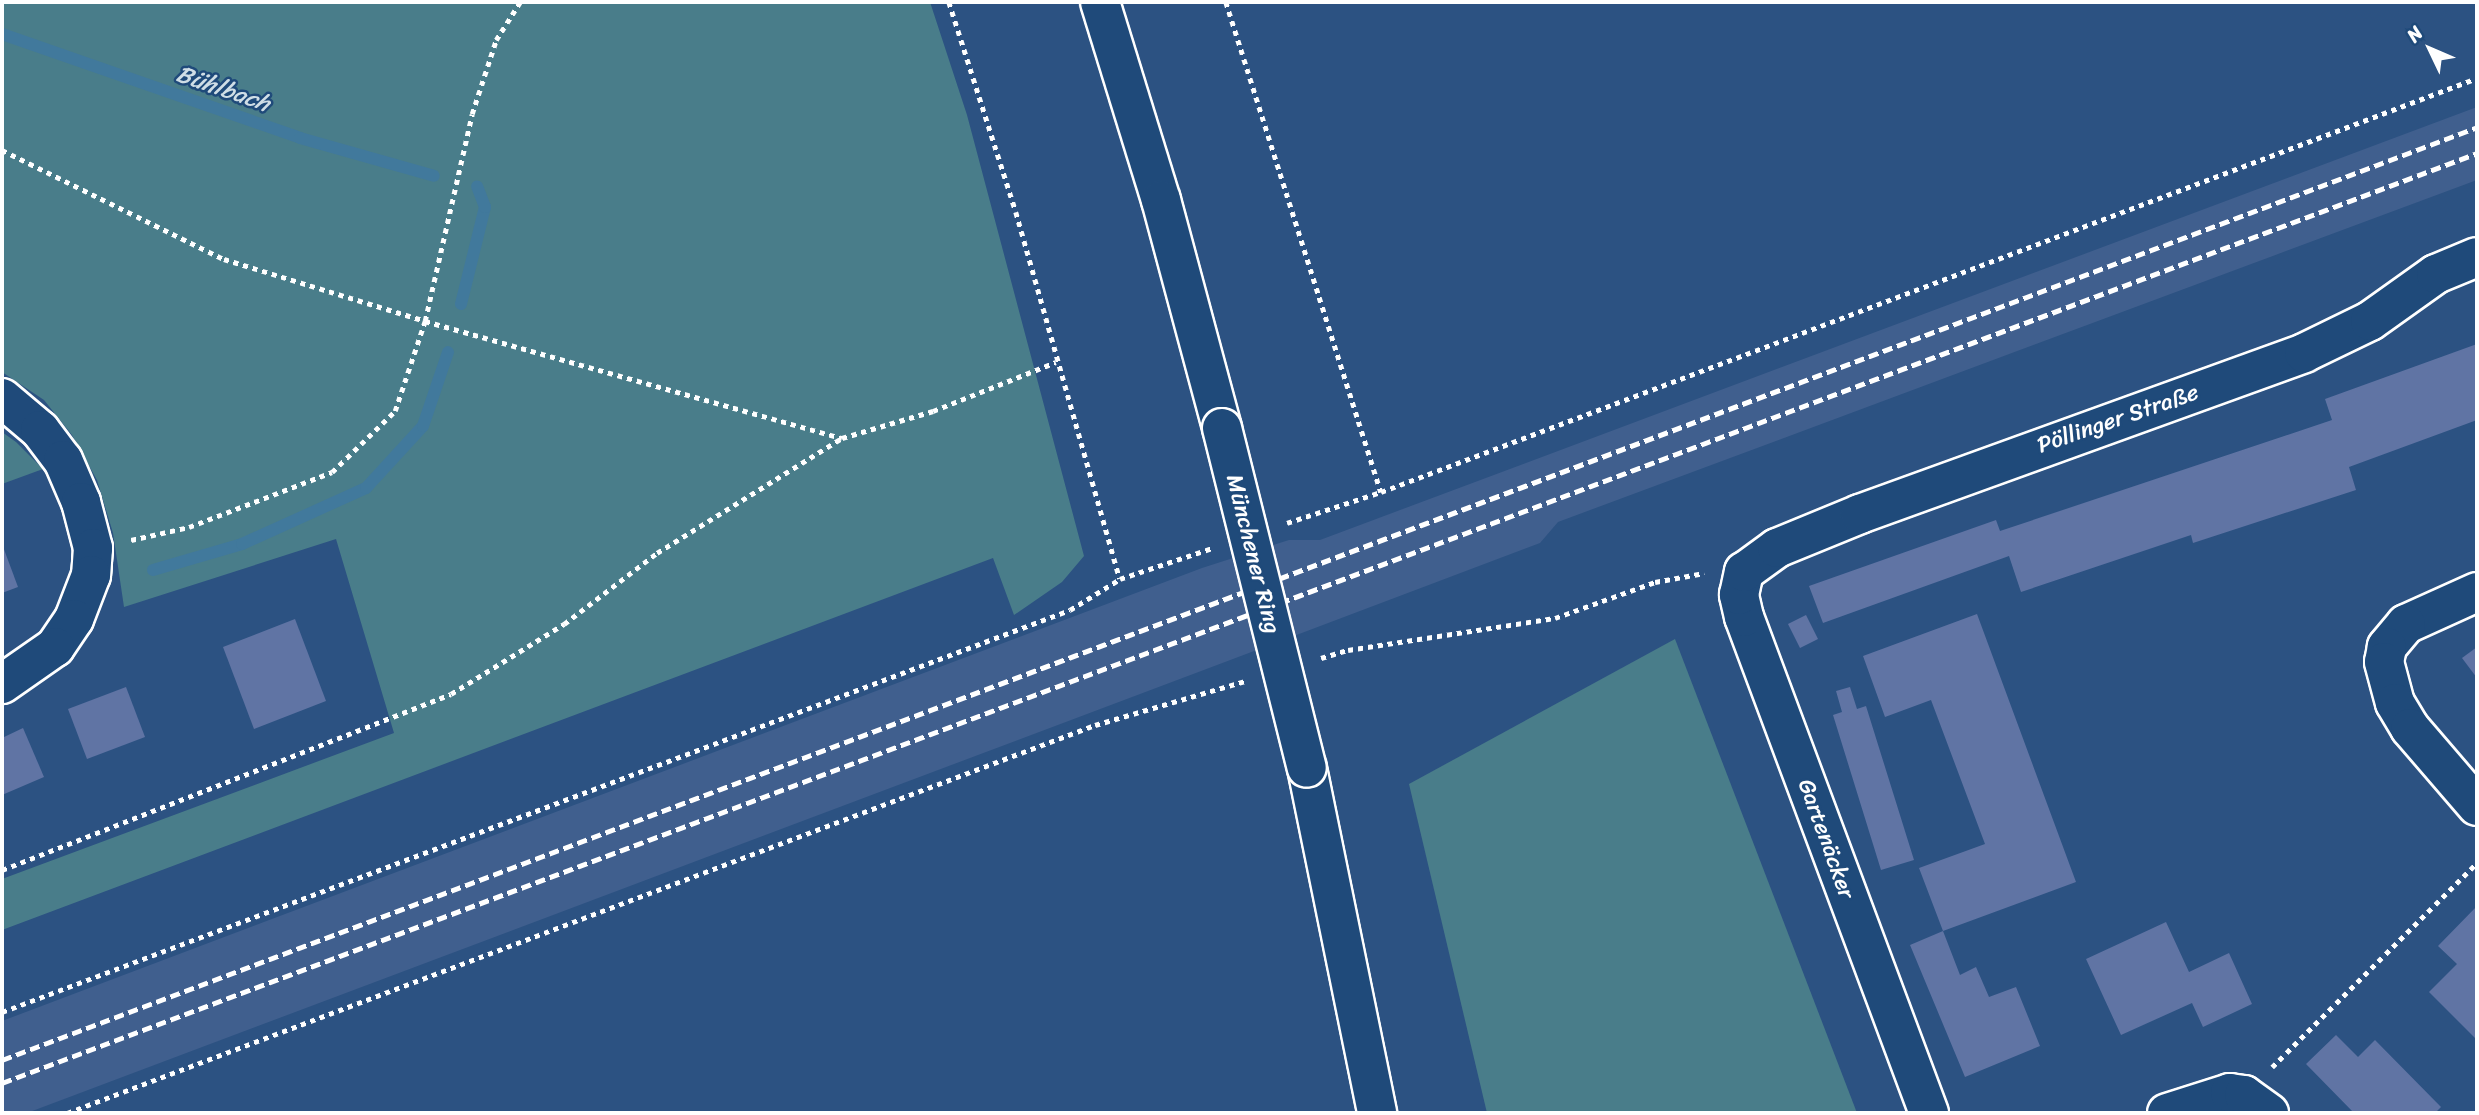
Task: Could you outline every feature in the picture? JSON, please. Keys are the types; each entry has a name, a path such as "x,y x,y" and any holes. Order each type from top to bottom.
{"street":[{"name":"Münchener Ring","path":"1100,2 1161,200 1222,428 1307,768 1377,1113"},
{"name":"Pöllinger Straße","path":"1751,565 1777,548 1860,514 2304,353 2370,321 2436,274 2477,257"},
{"path":"2,398 40,430 63,460 81,502 93,548 91,575 68,629 55,647 2,684"},
{"name":"Gartenäcker","path":"1751,565 1740,582 1744,617 1929,1113"},
{"path":"2477,592 2406,624 2387,647 2384,662 2395,703 2410,728 2477,806"},
{"path":"2167,1113 2211,1096 2257,1104"}],"path":[{"path":"93,548 189,527 332,472 395,411 425,321 472,114 496,40 520,2"},
{"path":"949,2 1016,212 1056,362 1120,579"},
{"path":"1226,2 1381,492"},
{"path":"1276,527 1381,492 2477,78"},
{"path":"2,150 224,259 425,321 842,438"},
{"path":"2,870 451,694 564,624 657,553 842,438 933,411 1056,362"},
{"path":"2,1012 1070,610 1120,579 1224,544"},
{"path":"1309,662 1348,650 1555,618 1655,582 1751,565"},
{"path":"67,1113 1095,725 1257,678"},
{"path":"2257,1104 2477,863"}],"shaded area":[{"path":"2477,107 2477,180 1558,522 1540,543 1225,662 27,1113 2,1113 2,1021 1202,568 1289,540 1320,540"}],"green space":[{"path":"2,2 930,2 967,115 1084,556 1062,582 1014,615 993,558 2,930 2,879 394,733 336,539 124,607 113,533 97,480 72,435 44,400 2,372"},
{"path":"2,432 16,442 43,469 2,484"},
{"path":"1675,639 1857,1113 1487,1113 1409,784"}],"building":[{"path":"2477,344 2477,420 2349,467 2356,490 2193,543 2191,535 2021,592 2009,556 1823,623 1809,586 1996,520 2000,531 2332,420 2325,399"},
{"path":"2,544 18,587 2,593"},
{"path":"1977,614 2076,882 1943,931 1919,868 1985,844 1931,700 1885,717 1863,656"},
{"path":"1806,615 1818,639 1800,648 1788,624"},
{"path":"295,619 326,701 254,729 223,647"},
{"path":"2477,647 2477,678 2462,658"},
{"path":"126,687 145,737 87,759 68,709"},
{"path":"1850,687 1857,709 1866,706 1914,860 1881,870 1833,715 1842,712 1836,691"},
{"path":"23,728 44,777 2,795 2,738"},
{"path":"2477,906 2477,1040 2429,992 2457,964 2438,946"},
{"path":"2166,922 2189,972 2229,953 2252,1004 2203,1027 2192,1003 2121,1035 2086,959"},
{"path":"1943,931 1960,975 1976,967 1989,997 2016,987 2040,1046 1965,1077 1910,945"},
{"path":"2336,1035 2358,1057 2375,1040 2441,1107 2435,1113 2354,1113 2306,1064"}],"waterway":[{"name":"Bühlbach","path":"2,34 300,138 434,176"},
{"name":"Bühlbach","path":"461,304 485,207 477,186"},
{"name":"Bühlbach","path":"153,570 242,544 366,488 423,426 448,352"}],"railway":[{"path":"2,1060 2477,127"},
{"path":"2,1083 2477,153"}]}
